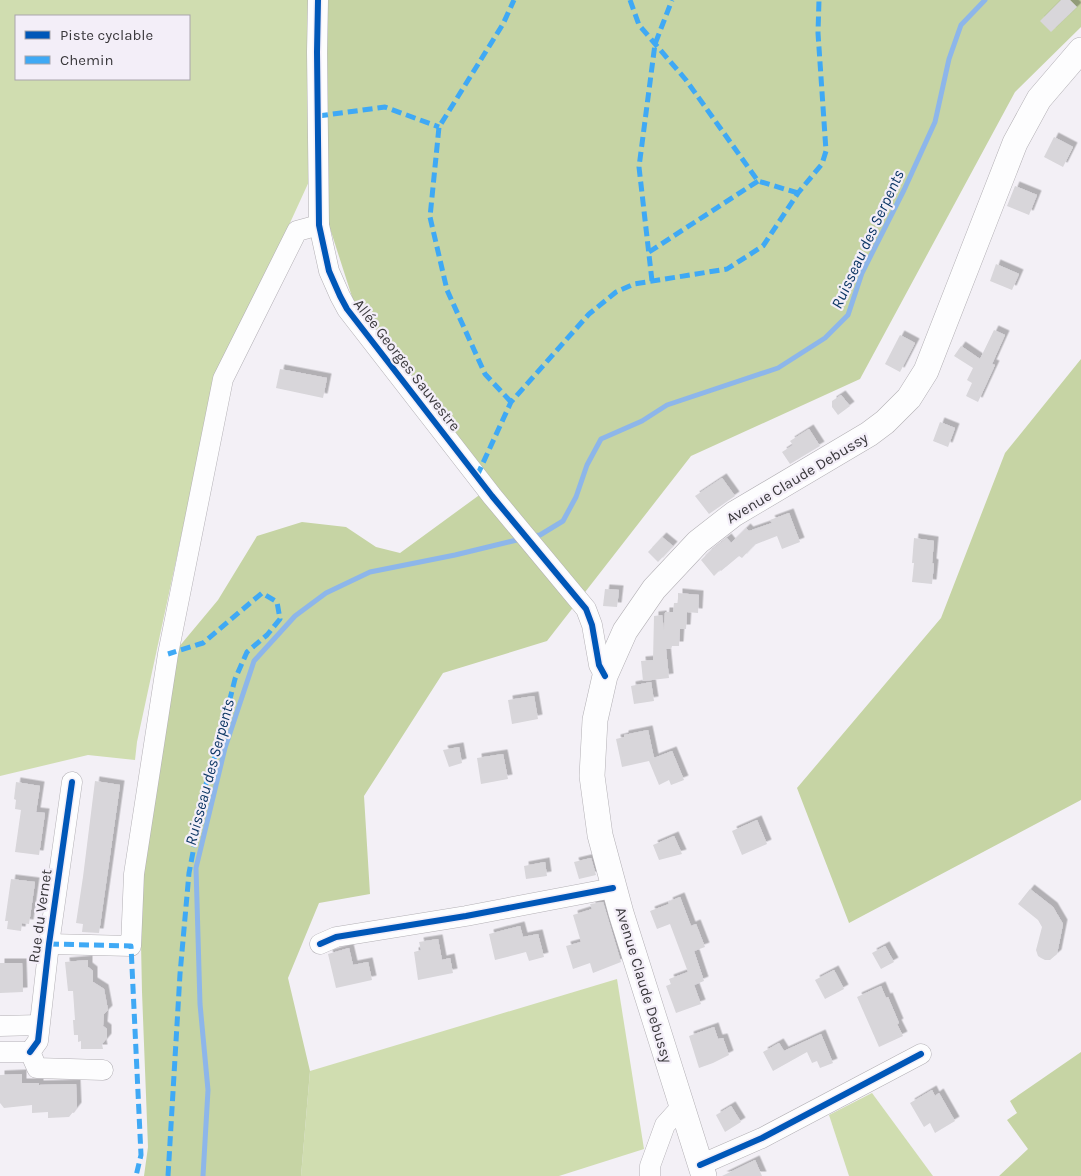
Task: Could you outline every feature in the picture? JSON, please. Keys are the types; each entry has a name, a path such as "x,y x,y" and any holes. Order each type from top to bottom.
{"main road":[{"name":"Avenue Claude Debussy","path":"702,1171 613,888 600,835 592,776 595,720 605,676 625,631 654,589 698,542 734,514 869,434 885,422 909,398 926,371 1015,143 1038,99 1081,50"}],"street":[{"name":"Allée Georges Sauvestre","path":"318,0 319,225 329,271 347,309 492,496 586,609 592,625 599,665 605,676"},
{"path":"49,944 130,946 134,874 168,654 223,379 296,231 319,225"},
{"name":"Rue du Vernet","path":"30,1052 38,1041 49,944 72,782"},
{"path":"320,944 336,937 466,916 613,888"},
{"path":"0,1026 39,1024"},
{"path":"0,1052 30,1052 37,1068 103,1070"},
{"path":"702,1171 921,1054"},
{"path":"650,1176 650,1166 665,1125 682,1106"}],"green space":[{"path":"0,0 328,0 328,140 212,393 137,742 135,760 88,755 0,776"},
{"path":"328,0 1081,0 1081,27 1015,92 860,379 691,456 547,641 443,673 364,796 370,894 319,903 288,978 310,1071 301,1176 144,1176 148,1147 140,895 178,648 218,600 257,536 302,522 346,527 376,547 400,553 478,496 493,482 354,303 327,219"},
{"path":"1081,359 1081,800 849,923 797,788 941,618 1005,453"},
{"path":"617,979 644,1149 559,1176 301,1176 310,1071"},
{"path":"1081,1052 1081,1176 999,1176 1028,1149 1007,1120 1017,1113 1010,1101"},
{"path":"872,1093 933,1176 849,1176 829,1115"}],"building":[{"path":"1061,0 1070,0 1077,7 1051,32 1040,21"},
{"path":"1054,137 1073,147 1063,167 1044,157"},
{"path":"1015,186 1037,195 1029,215 1007,206"},
{"path":"996,264 1019,274 1012,290 990,281"},
{"path":"994,330 1005,335 992,364 995,365 978,402 966,396 972,383 967,380 973,368 954,356 961,346 980,359"},
{"path":"900,335 915,343 900,372 885,364"},
{"path":"280,369 327,378 323,398 276,388"},
{"path":"841,395 850,406 838,415 832,407 832,401"},
{"path":"940,422 955,428 948,447 933,441"},
{"path":"809,429 820,446 790,464 782,452 793,445 790,441"},
{"path":"722,478 735,496 709,514 695,496"},
{"path":"789,513 800,542 782,549 777,536 754,545 742,558 739,556 714,576 701,560 727,538 731,543 746,528 749,531 772,523 770,520"},
{"path":"662,537 673,546 658,562 648,552"},
{"path":"914,538 934,541 932,584 912,582"},
{"path":"605,589 619,590 617,607 603,606"},
{"path":"678,593 699,595 698,613 687,612 686,629 680,629 679,646 672,646 671,649 666,649 669,678 643,681 641,661 653,660 654,616 662,615 664,630 665,612 673,612 674,603 678,603"},
{"path":"651,682 654,701 634,704 631,686"},
{"path":"534,696 538,719 512,724 508,700"},
{"path":"648,730 654,758 672,751 684,780 671,785 669,780 659,785 649,761 622,767 616,739 624,737 624,735"},
{"path":"459,747 462,763 449,767 443,750"},
{"path":"503,754 508,779 481,784 477,758"},
{"path":"95,781 120,785 99,933 82,932 83,924 76,923"},
{"path":"16,782 40,786 36,812 45,813 39,855 15,852 21,810 15,809"},
{"path":"757,820 767,844 742,855 732,831"},
{"path":"674,836 682,854 659,860 653,845"},
{"path":"591,858 596,875 579,879 574,862"},
{"path":"545,862 547,876 526,879 524,866"},
{"path":"11,879 35,882 29,924 22,923 21,931 7,929 8,921 5,921"},
{"path":"1030,889 1053,907 1063,924 1057,954 1050,960 1045,960 1038,956 1036,950 1042,927 1038,920 1018,904"},
{"path":"680,897 691,926 696,924 705,947 694,951 704,981 694,985 701,1004 676,1013 666,986 671,984 669,979 688,972 670,924 657,929 650,911 669,904 668,902"},
{"path":"603,902 621,962 593,973 590,963 573,969 566,946 581,942 573,915 592,909 590,904"},
{"path":"520,926 523,937 538,934 544,957 529,961 526,952 495,960 489,934"},
{"path":"438,939 442,960 450,958 453,973 418,980 414,952 421,950 419,942"},
{"path":"885,946 894,962 881,969 872,953"},
{"path":"349,948 353,965 368,962 372,980 336,988 328,954"},
{"path":"88,960 88,967 93,971 93,982 104,989 108,1010 104,1014 103,1026 107,1029 107,1038 102,1044 103,1049 81,1049 81,1041 78,1042 78,1035 74,1035 73,991 68,991 65,962"},
{"path":"0,963 22,963 23,992 0,993"},
{"path":"834,970 844,989 825,999 815,980"},
{"path":"881,986 886,998 888,997 903,1036 879,1047 857,997"},
{"path":"714,1027 718,1039 723,1038 729,1055 699,1068 689,1036"},
{"path":"821,1034 833,1063 820,1068 817,1061 812,1063 807,1052 773,1071 763,1052 779,1043 784,1051"},
{"path":"22,1074 22,1083 39,1083 39,1085 76,1084 77,1107 69,1117 48,1118 48,1112 32,1113 32,1105 4,1108 0,1103 0,1075"},
{"path":"932,1090 935,1096 939,1093 955,1121 935,1133 930,1123 924,1127 910,1103"},
{"path":"731,1106 741,1122 725,1132 716,1115"},
{"path":"755,1160 762,1176 722,1176"}],"waterway":[{"name":"Ruisseau des Serpents","path":"532,536 540,535 563,521 576,497 587,465 601,439 642,421 667,405 778,368 825,338 848,315 862,273 904,190 935,122 949,59 961,25 985,0"},
{"name":"Ruisseau des Serpents","path":"203,1176 208,1090 200,1004 196,868 225,748 254,661 295,616 326,593 370,572 455,555 521,539"}],"marked path":[{"path":"511,402 485,374 447,290 430,217 439,127 503,24 514,0"},
{"path":"630,0 639,25 686,80 758,181 798,193"},
{"path":"652,281 639,167 655,44 672,0"},
{"path":"477,476 511,402 589,314 616,292 634,284 727,269 763,246 798,193 822,164 826,151 818,33 819,0"},
{"path":"318,116 385,107 439,127"},
{"path":"649,252 758,181"},
{"path":"168,654 203,643 262,593 277,602 280,619 267,635 247,652 235,679 218,747 206,784 189,873 180,974 168,1176"},
{"path":"49,944 131,946 141,1155 136,1176"}],"cycle path":[{"path":"318,0 319,225 329,271 347,309 492,496 586,609 592,625 599,665 605,676"},
{"path":"30,1052 38,1041 49,944 72,782"},
{"path":"320,944 336,937 466,916 613,888"},
{"path":"700,1165 762,1138 921,1054"}]}
